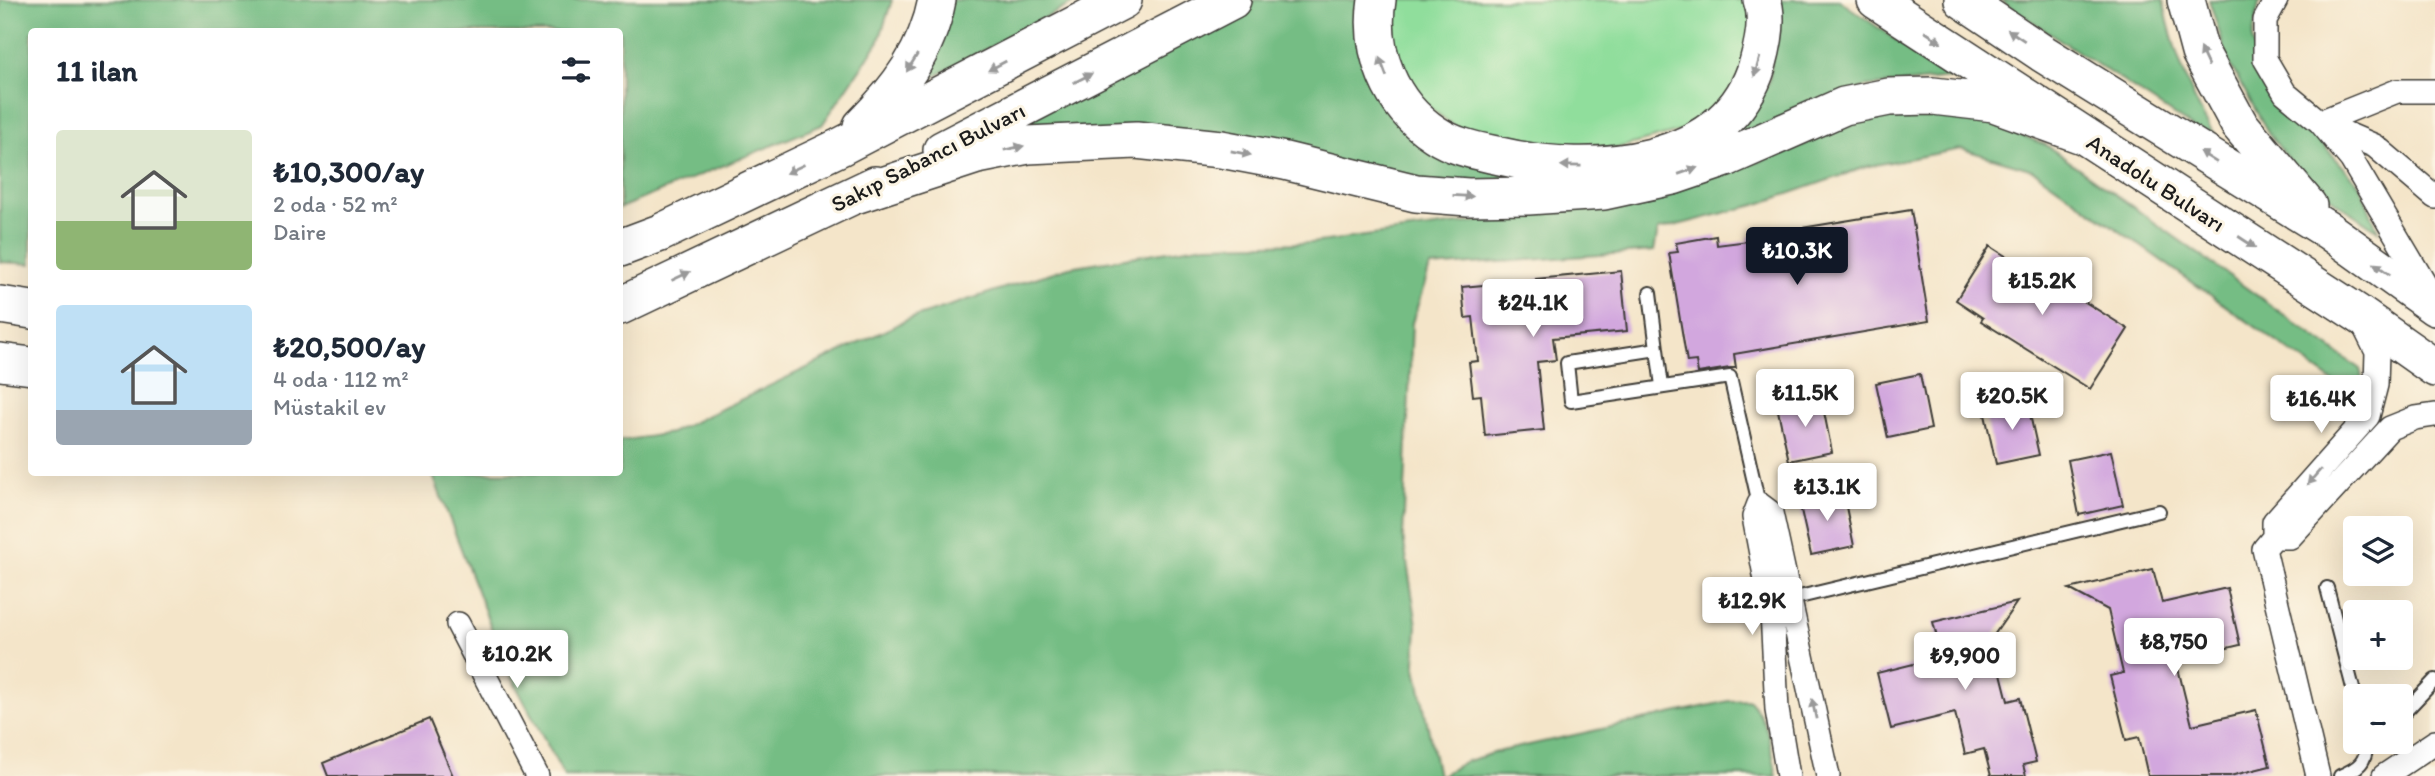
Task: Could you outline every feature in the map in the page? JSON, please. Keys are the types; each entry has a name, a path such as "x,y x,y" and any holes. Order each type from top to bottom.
{"main road":[{"path":"840,147 892,96 919,52 937,0"},
{"path":"623,247 660,233 840,147 1123,0"},
{"name":"Sakıp Sabancı Bulvarı","path":"623,305 855,195 1232,0"},
{"path":"1377,0 1374,24 1381,67 1392,87 1418,120 1435,135 1482,152 1535,164 1570,167 1609,165 1686,147 1728,118 1753,82 1763,46 1765,7 1762,0"},
{"name":"Anadolu Bulvarı","path":"1876,0 2357,313 2435,368"},
{"path":"1963,0 2042,53 2329,231 2435,307"},
{"path":"2186,0 2200,52 2239,124 2329,231"},
{"path":"855,195 966,159 1028,145 1136,140 1221,149 1285,161 1416,193 1504,197 1604,191 1674,176 1726,158 1844,106 1889,97 1933,96 1994,103 2085,136"},
{"path":"0,305 28,309"},
{"path":"0,362 28,366"}],"street":[{"path":"2276,0 2265,20 2265,59 2285,93 2320,122 2351,159 2435,301"},
{"path":"2320,122 2396,92 2435,92"},
{"path":"2320,122 2375,146 2435,197"},
{"path":"2318,776 2264,549 2274,537 2274,522 2368,416 2376,385 2377,352 2357,313"},
{"path":"2274,537 2290,537 2390,428 2415,418 2435,415"},
{"path":"1788,776 1777,710 1772,612 1754,517 1759,504 1771,513 1828,776"},
{"path":"458,624 537,776"},
{"path":"2384,776 2435,741"}],"lane":[{"path":"1650,293 1662,386"},
{"path":"1657,349 1567,362 1571,401 1730,377 1759,504"},
{"path":"1791,599 2159,511"},
{"path":"2327,588 2352,684"},
{"path":"2413,703 2435,680"},
{"path":"2340,776 2354,770 2363,762 2365,754"}],"green space":[{"path":"0,0 892,0 879,41 822,125 623,207 623,28 28,28 28,264 0,262"},
{"path":"945,0 1079,0 911,89"},
{"path":"1255,0 1365,0 1403,118 1561,179 1737,124 1769,82 1778,19 1776,0 1839,0 1950,78 1865,87 1652,169 1485,188 996,133"},
{"path":"1394,0 1749,0 1757,41 1735,88 1700,126 1587,156 1469,137 1418,99 1393,58"},
{"path":"2000,0 2163,0 2172,39 2185,76 2201,113 2222,147"},
{"path":"2209,0 2262,0 2259,3 2252,40 2264,80 2360,185 2378,231 2298,172 2269,134 2229,63"},
{"path":"1876,115 1973,116 2046,145 2360,369 2364,386 2362,402 2033,170 1962,149 1869,166 1759,204 1658,230 1654,251 1430,267 1412,323 1403,537 1417,625 1415,663 1438,776 564,776 507,669 433,476 623,476 623,441 671,433 909,319 1069,267 1205,245 1311,243 1629,202 1773,157"},
{"path":"1749,700 1765,726 1777,776 1440,776 1464,762 1497,752 1729,701"}],"building":[{"path":"1911,210 1929,321 1734,354 1736,368 1698,373 1696,361 1687,362 1669,253 1678,252 1676,243 1716,236 1717,245 1749,241 1748,237"},
{"path":"1990,246 2018,264 2020,261 2128,329 2090,389 1981,321 1983,318 1956,300"},
{"path":"1621,271 1627,331 1553,338 1556,360 1537,362 1544,430 1485,436 1481,395 1473,396 1469,362 1478,361 1473,317 1465,318 1462,287 1494,284 1494,288 1537,284 1536,279"},
{"path":"1920,374 1931,429 1888,438 1876,383"},
{"path":"1821,397 1832,452 1789,461 1777,406"},
{"path":"2027,401 2039,455 1996,464 1984,410"},
{"path":"2111,451 2123,505 2079,515 2068,460"},
{"path":"1843,492 1854,546 1811,555 1799,501"},
{"path":"2153,569 2162,603 2227,588 2240,645 2176,660 2192,725 2256,710 2270,766 2230,776 2148,776 2139,737 2126,740 2110,676 2123,673 2108,610 2069,589"},
{"path":"2017,602 1992,638 2008,701 2020,698 2036,762 2023,765 2026,776 1991,776 1984,749 1965,754 1955,713 1891,729 1877,673 1942,657 1933,622"},
{"path":"429,719 453,776 328,776 323,763"}]}
